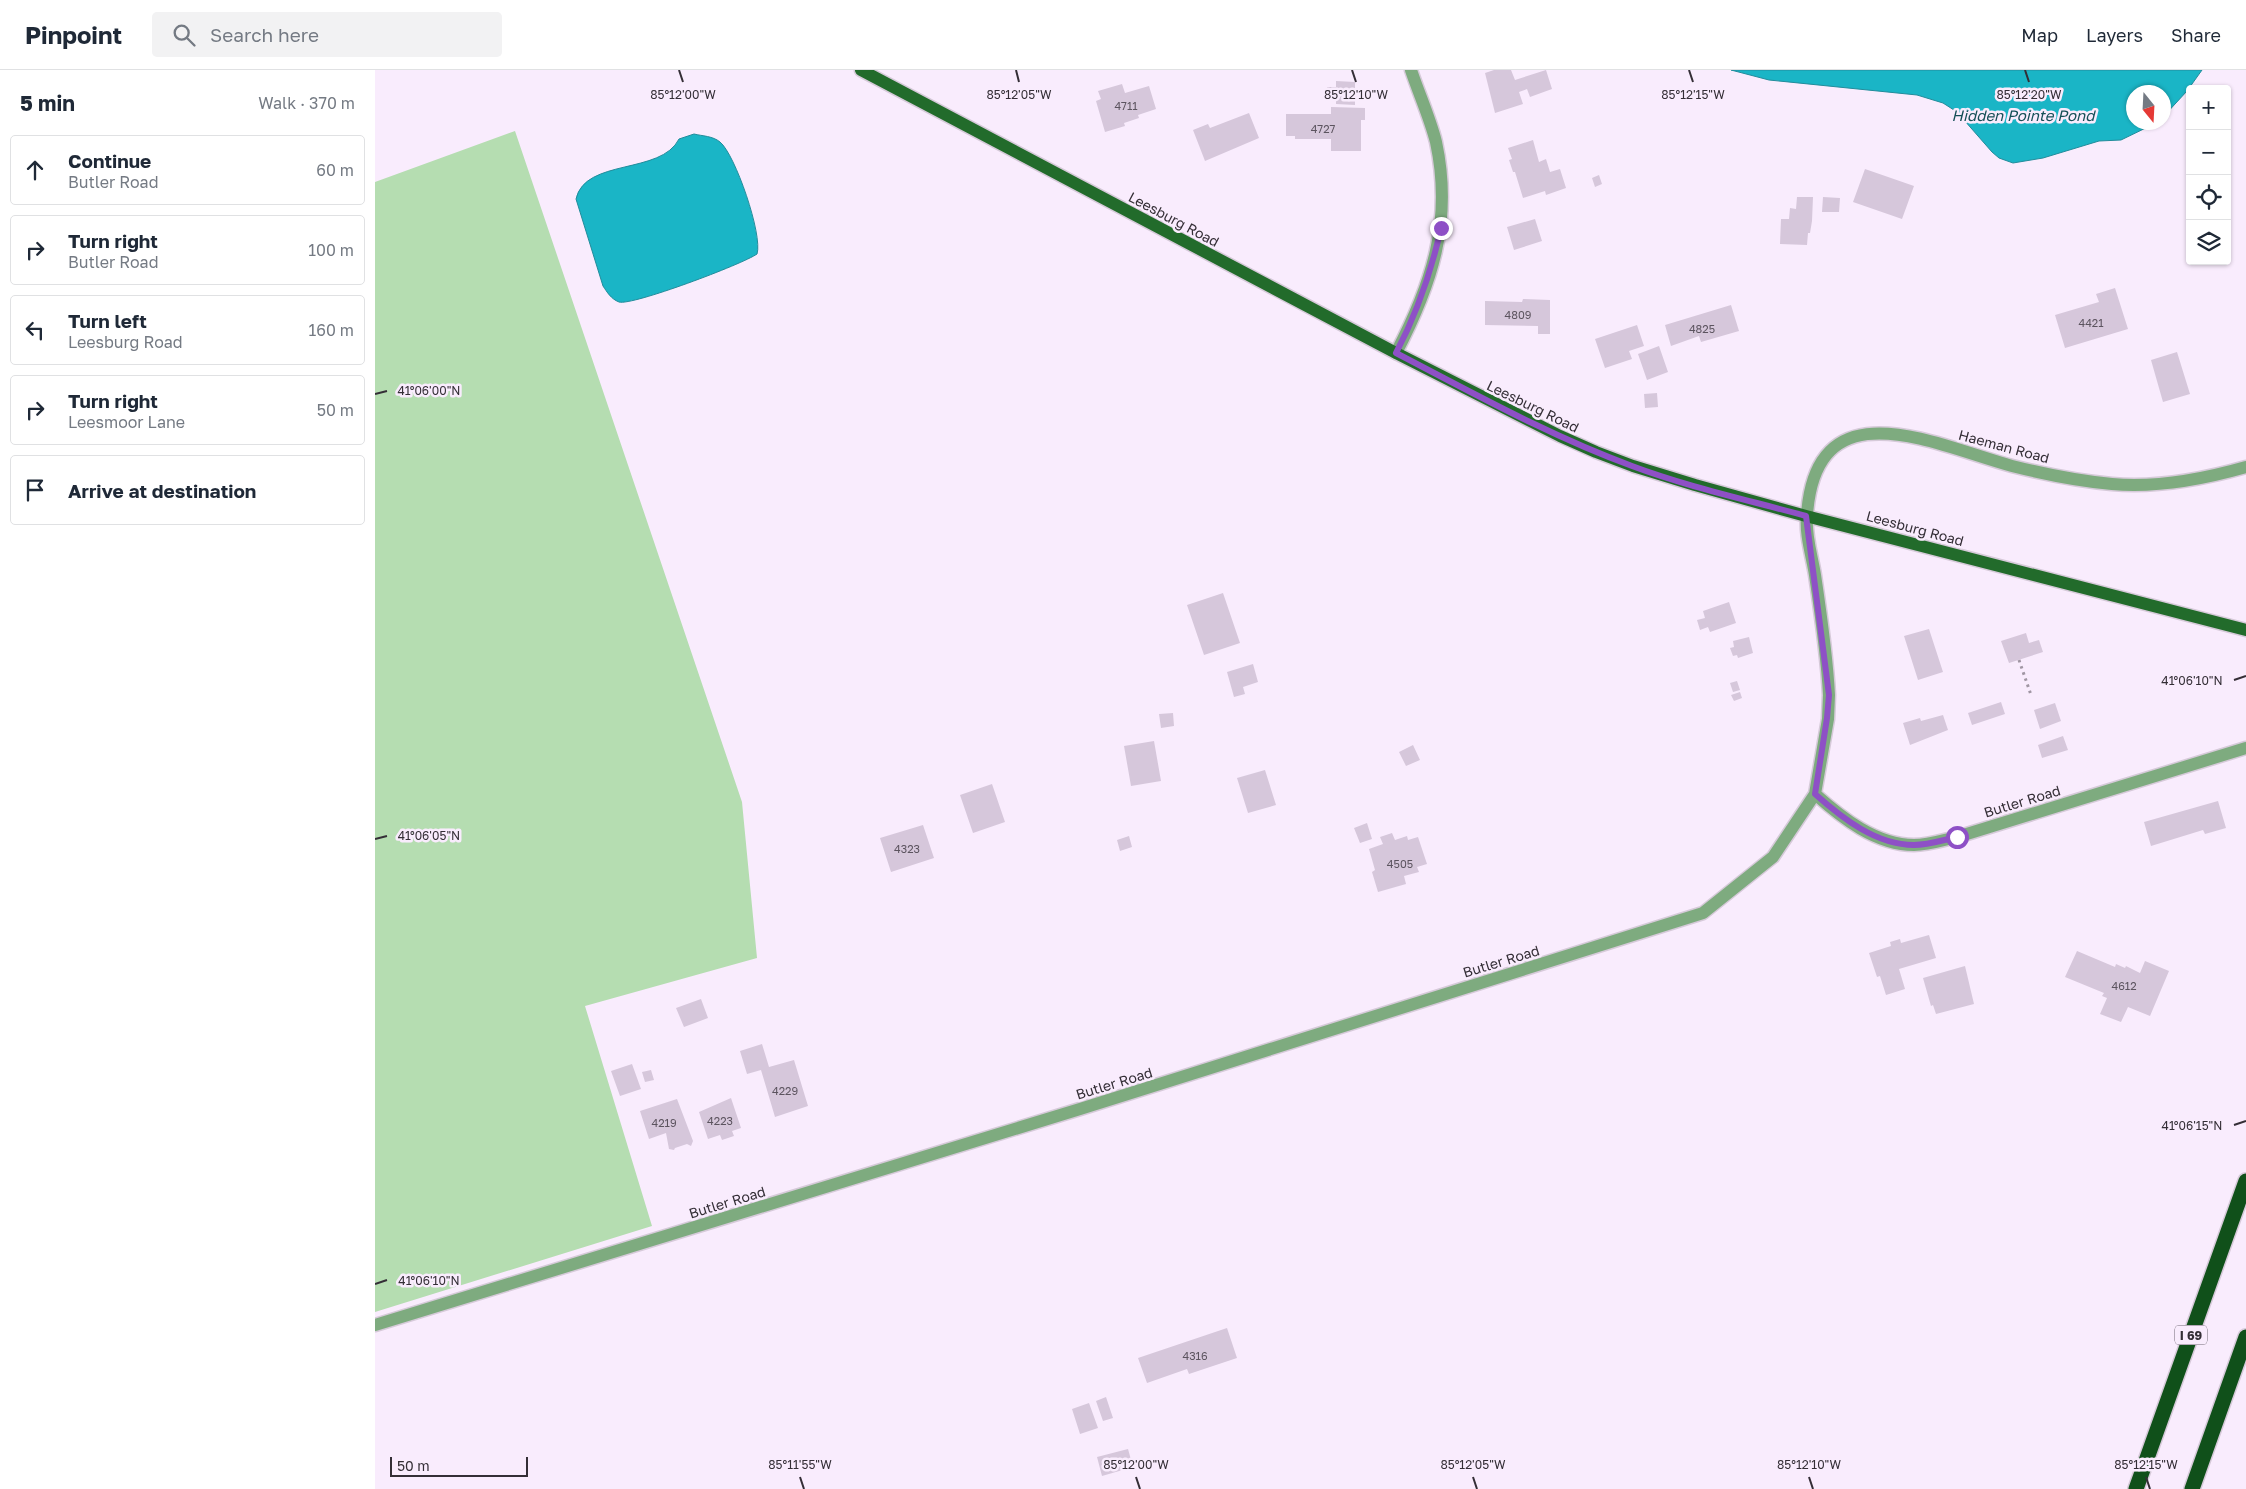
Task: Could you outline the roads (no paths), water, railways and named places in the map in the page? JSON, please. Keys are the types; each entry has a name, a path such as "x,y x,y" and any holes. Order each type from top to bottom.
{"highway":[{"name":"I 69","path":"2136,1489 2246,1180"},
{"path":"2192,1489 2246,1337"}],"main road":[{"name":"Leesburg Road","path":"861,70 1396,353 1560,436 1605,456 1695,486 2246,630"}],"street":[{"path":"1396,353 1414,318 1432,268 1441,228 1442,185 1435,141 1411,70"},
{"name":"Haeman Road","path":"1806,516 1813,476 1827,455 1841,442 1875,432 1891,432 1929,441 2013,466 2113,484 2159,484 2215,476 2246,468"},
{"name":"Butler Road","path":"375,1325 1080,1109 1703,913 1773,858 1815,794 1829,695 1806,516"},
{"name":"Butler Road","path":"1815,794 1844,819 1866,831 1897,843 1915,845 1957,837 2246,748"}],"water":[{"name":"Hidden Pointe Pond","path":"1731,70 2202,70 2191,85 2186,85 2186,92 2171,108 2171,85 2126,85 2126,130 2142,130 2121,140 2099,141 2043,158 2013,163 1999,158 1992,152 1957,112 1943,103 1917,95 1769,80"},
{"path":"694,134 711,137 720,142 733,162 752,213 758,244 757,254 688,283 644,298 616,301 603,286 576,199 582,186 593,177 608,171 657,158 670,150 679,139"}]}
